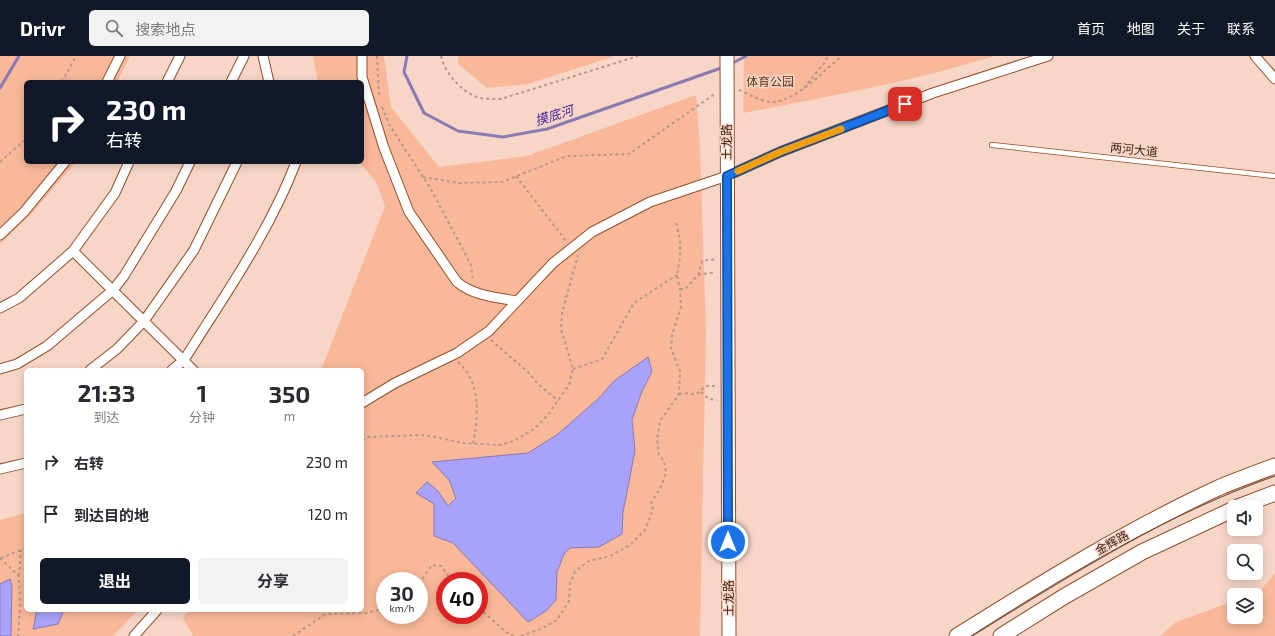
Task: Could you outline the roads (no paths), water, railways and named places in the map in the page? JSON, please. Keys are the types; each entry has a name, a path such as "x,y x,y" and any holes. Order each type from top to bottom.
{"main road":[{"name":"金辉路","path":"957,636 1034,588 1157,518 1219,487 1275,466"},
{"path":"1256,500 1275,493"},
{"name":"金辉路","path":"1001,636 1065,596 1142,552 1227,512"}],"street":[{"path":"108,80 120,56"},
{"path":"169,80 180,56"},
{"path":"232,80 244,56"},
{"path":"263,56 269,80"},
{"path":"362,56 363,80"},
{"name":"土龙路","path":"727,56 729,636"},
{"path":"364,402 395,383 452,356 484,334 553,263 592,232 650,202 727,176 780,152 933,93 1048,56"},
{"path":"1255,56 1275,79"},
{"path":"364,83 384,148 409,212 457,282 466,289 474,292 516,301"},
{"path":"0,236 24,212 63,164"},
{"path":"0,308 18,298 73,251 115,193 129,164"},
{"path":"0,369 17,364 47,346 113,290 124,276 176,191 189,164"},
{"path":"93,368 117,349 144,320 194,250 236,164"},
{"path":"174,368 184,360 256,245 295,164"},
{"path":"73,251 191,368"},
{"path":"0,415 24,409"},
{"path":"0,469 24,463"},
{"path":"134,636 155,612"}],"lane":[{"name":"两河大道","path":"992,145 1275,176"}],"waterway":[{"name":"摸底河","path":"0,88 19,56"},
{"name":"摸底河","path":"407,56 404,72 424,113 458,131 503,137 547,129 724,67"},
{"name":"摸底河","path":"731,64 746,56"}],"tram line":[{"path":"971,636 1118,547 1195,508 1275,476"}],"park label":[{"name":"体育公园","path":"770,82"}]}
